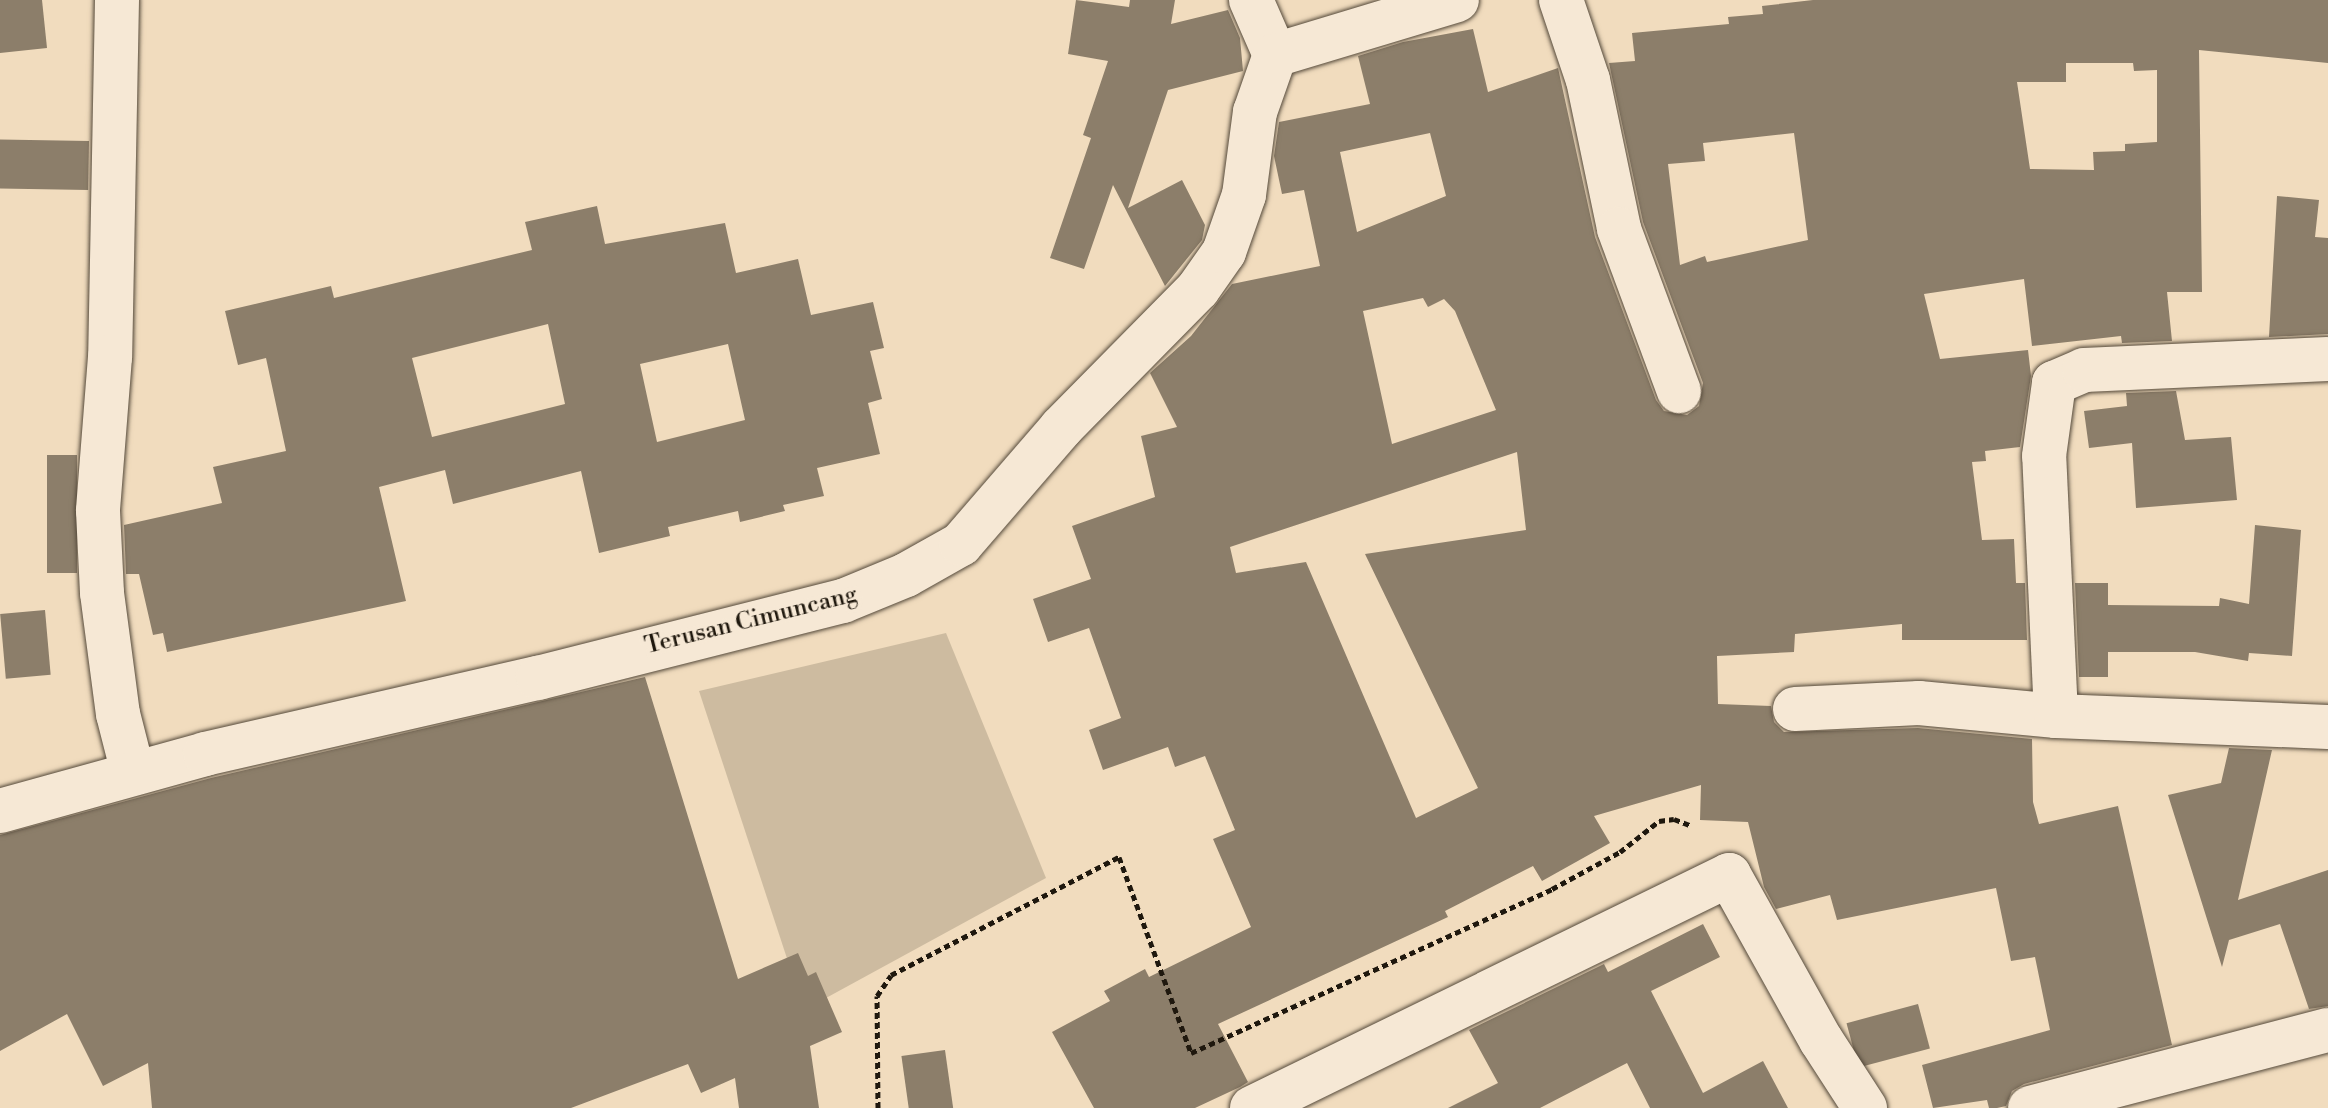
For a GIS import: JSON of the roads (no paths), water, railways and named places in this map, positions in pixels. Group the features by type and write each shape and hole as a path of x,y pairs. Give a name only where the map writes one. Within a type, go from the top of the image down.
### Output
{"street":[{"path":"117,0 110,357 98,511 104,608 133,773"},
{"path":"1251,0 1275,55 1457,0"},
{"path":"1561,0 1588,80 1619,229 1679,391"},
{"name":"Terusan Cimuncang","path":"0,811 133,773 843,601 906,575 961,544 1061,428 1198,289 1224,252 1244,195 1255,112 1275,55"},
{"path":"2056,716 2044,456 2054,383 2084,370 2328,359"},
{"path":"1795,709 1919,703 2056,716 2328,727"},
{"path":"1252,1108 1729,875 1821,1040 1865,1108"},
{"path":"2030,1108 2328,1030"}]}
